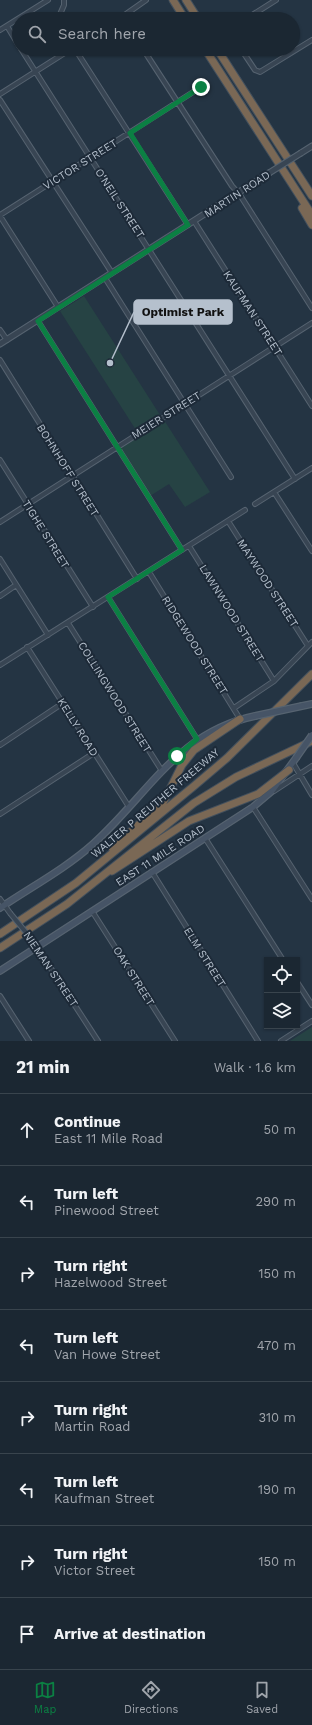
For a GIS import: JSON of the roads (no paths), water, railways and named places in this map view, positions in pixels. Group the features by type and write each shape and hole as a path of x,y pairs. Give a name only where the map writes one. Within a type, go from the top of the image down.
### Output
{"highway":[{"path":"173,0 181,12"},
{"path":"186,0 194,12"},
{"path":"209,56 312,215"},
{"path":"222,56 312,196"},
{"path":"288,178 312,225"},
{"name":"WALTER P REUTHER FREEWAY","path":"0,934 76,883 95,868 226,758 312,674"},
{"path":"95,868 118,842 162,803 182,765 194,750 240,719"},
{"name":"WALTER P REUTHER FREEWAY","path":"0,948 55,912 194,803 236,777 312,741"},
{"path":"98,879 123,865 188,821 258,794 289,770"},
{"path":"0,930 37,910"}],"main road":[{"path":"2,907 78,857 108,830 162,771 197,739 240,719 312,704"},
{"name":"EAST 11 MILE ROAD","path":"0,971 252,807 272,791 289,770 312,735"}],"street":[{"path":"28,12 47,0"},
{"path":"61,12 64,5 64,0"},
{"path":"129,12 146,0"},
{"path":"257,12 276,0"},
{"path":"0,30 12,22"},
{"path":"6,26 12,35"},
{"path":"300,48 312,40"},
{"name":"O'NEIL STREET","path":"26,56 295,478"},
{"path":"0,94 60,56"},
{"path":"80,56 188,225"},
{"path":"147,56 312,308"},
{"path":"246,56 258,72 263,71 287,56"},
{"name":"VICTOR STREET","path":"0,216 201,87"},
{"path":"0,100 112,273"},
{"name":"MARTIN ROAD","path":"0,344 312,146"},
{"path":"0,216 58,307"},
{"name":"KAUFMAN STREET","path":"194,221 312,406"},
{"path":"105,278 232,477"},
{"path":"38,321 182,550"},
{"name":"MEIER STREET","path":"0,522 312,322"},
{"path":"0,330 7,340"},
{"name":"BOHNHOFF STREET","path":"0,360 137,579"},
{"name":"TIGHE STREET","path":"0,460 93,607"},
{"path":"255,504 312,468"},
{"path":"274,492 312,551"},
{"path":"0,665 245,510"},
{"name":"MAYWOOD STREET","path":"228,521 308,646"},
{"name":"LAWNWOOD STREET","path":"189,546 274,681"},
{"path":"0,559 48,635"},
{"name":"RIDGEWOOD STREET","path":"149,572 240,719"},
{"path":"0,596 16,585"},
{"path":"108,597 197,739"},
{"name":"COLLINGWOOD STREET","path":"68,623 162,771"},
{"path":"234,708 274,681 312,642"},
{"name":"KELLY ROAD","path":"27,647 129,807"},
{"path":"0,745 63,703"},
{"path":"0,814 94,753"},
{"path":"295,761 299,774 312,794"},
{"path":"272,791 312,766"},
{"path":"252,807 312,899"},
{"path":"205,838 281,957"},
{"name":"ELM STREET","path":"152,872 258,1041"},
{"name":"NIEMAN STREET","path":"0,899 2,907 10,912 38,946 98,1041"},
{"name":"OAK STREET","path":"92,911 175,1041"},
{"path":"300,987 312,1005"},
{"path":"0,996 29,1041"},
{"path":"281,1041 312,1021"}],"place":[{"name":"Optimist Park","path":"110,363"}]}
